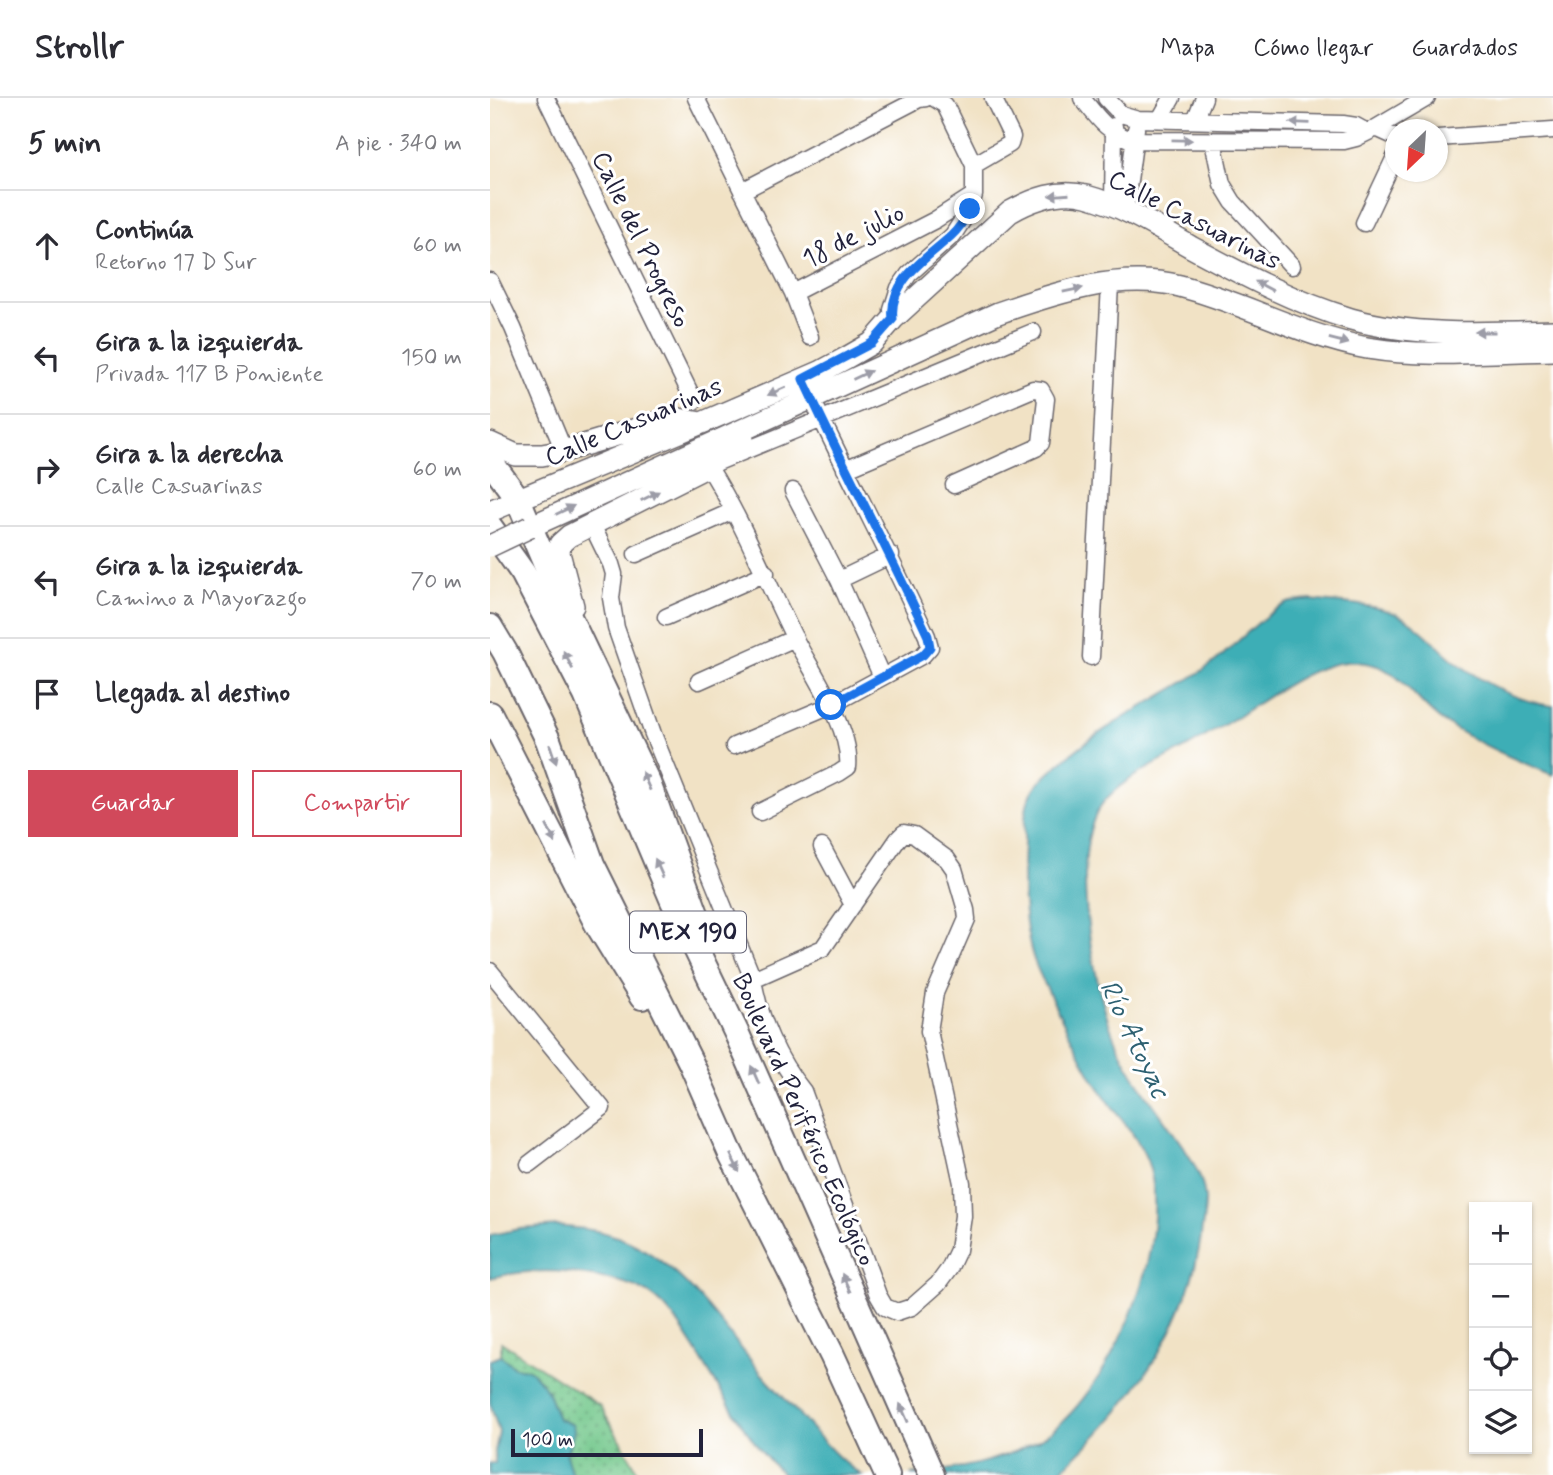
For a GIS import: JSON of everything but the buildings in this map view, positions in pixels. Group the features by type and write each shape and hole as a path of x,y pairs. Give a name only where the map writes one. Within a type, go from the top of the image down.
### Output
{"highway":[{"path":"490,461 517,499 602,690 648,783 719,976 737,1034"},
{"name":"Boulevard Periférico Ecológico","path":"490,527 523,573 586,695 668,889 737,1034 932,1475"},
{"name":"MEX 190","path":"490,627 548,740 592,864 691,1063 730,1152 832,1355 887,1475"},
{"path":"490,714 597,924 646,1003 691,1063"}],"main road":[{"name":"Calle Casuarinas","path":"490,511 701,424 807,389 872,343 893,319 1010,212 1033,199 1057,194 1085,195 1119,208 1276,292 1355,320 1423,330 1483,333 1553,331"},
{"path":"583,645 559,553 560,544 569,536 708,466 807,389 998,313 1067,290 1130,282 1179,286 1332,339 1391,351 1553,350"},
{"path":"1275,320 1297,317 1299,301"},
{"path":"490,443 516,455 542,455 564,451 670,419 701,424"},
{"path":"490,546 768,419"},
{"path":"490,725 521,773"}],"street":[{"name":"Calle del Progreso","path":"546,98 694,401"},
{"path":"696,98 793,293 810,337"},
{"path":"742,191 919,99 926,98"},
{"path":"893,319 892,310 899,288 909,274 958,229 970,209 974,195 974,165 945,105 934,98"},
{"path":"974,165 1010,145 1012,141 993,98"},
{"path":"1082,98 1102,123 1115,134 1134,140 1213,141 1344,141 1371,130 1427,98"},
{"path":"1160,119 1172,98"},
{"path":"1195,120 1204,98"},
{"path":"1111,104 1119,208"},
{"path":"1111,104 1138,119 1343,124 1385,134"},
{"path":"1119,208 1138,119"},
{"path":"1448,137 1553,130"},
{"path":"1213,141 1222,184 1233,202 1292,266"},
{"path":"1364,223 1385,177"},
{"name":"18 de julio","path":"793,293 935,220 974,195"},
{"path":"490,281 513,327 564,451"},
{"path":"1091,657 1110,284"},
{"path":"490,302 513,327"},
{"path":"760,812 839,773 848,766 849,755 831,705 795,638 766,573 708,466 1033,332"},
{"path":"734,746 831,705 923,655 930,647 928,636 891,555 845,469 807,389"},
{"path":"845,469 1033,389 1041,390 1046,399 1041,443 1036,449 954,485"},
{"path":"793,491 839,580 882,677"},
{"path":"636,554 733,511"},
{"path":"592,525 614,574 611,598 616,628 649,723 753,979 756,998 788,1074 803,1091 878,1295 885,1307 897,1312 912,1307 938,1284 949,1269 958,1250 963,1216 962,1183 929,1031 935,993 967,919 954,869 947,859 914,835 904,833 823,948 753,979"},
{"path":"839,580 891,555"},
{"path":"666,617 766,573"},
{"path":"699,681 795,638"},
{"path":"822,847 853,905"},
{"path":"490,971 602,1108 529,1164"}],"green space":[{"path":"501,1342 600,1406 640,1475 572,1475 566,1455 574,1431 571,1424 558,1419 547,1390 533,1373 514,1367 501,1356"}],"water":[{"path":"1311,600 1372,607 1396,614 1413,624 1456,662 1489,684 1514,696 1553,706 1553,775 1457,730 1433,714 1396,677 1373,665 1357,662 1326,667 1294,681 1193,744 1137,774 1107,798 1094,818 1087,845 1085,877 1097,980 1112,1032 1123,1057 1186,1151 1200,1178 1205,1207 1194,1270 1183,1304 1151,1366 1108,1422 1059,1472 1053,1475 910,1475 959,1468 1006,1455 1037,1441 1064,1420 1089,1391 1112,1355 1131,1315 1145,1273 1153,1232 1154,1193 1147,1160 1136,1139 1088,1069 1033,957 1023,886 1025,816 1030,797 1044,777 1082,745 1205,669 1270,613 1288,603"},
{"path":"557,1226 612,1235 662,1262 698,1296 761,1373 824,1442 846,1464 862,1475 784,1475 748,1433 672,1315 658,1300 642,1290 617,1281 566,1272 527,1272 490,1278 490,1235"},
{"path":"501,1356 514,1367 533,1373 547,1390 558,1419 573,1425 574,1431 566,1455 572,1475 490,1475 490,1463 495,1463 499,1432 490,1403 490,1360"}],"route":[{"path":"831,705 923,655 930,647 928,636 891,555 845,469 803,379 872,343 893,319 892,310 899,288 909,274 953,235 970,209"}],"water label":[{"name":"Río Atoyac","path":"1136,1038"}]}
